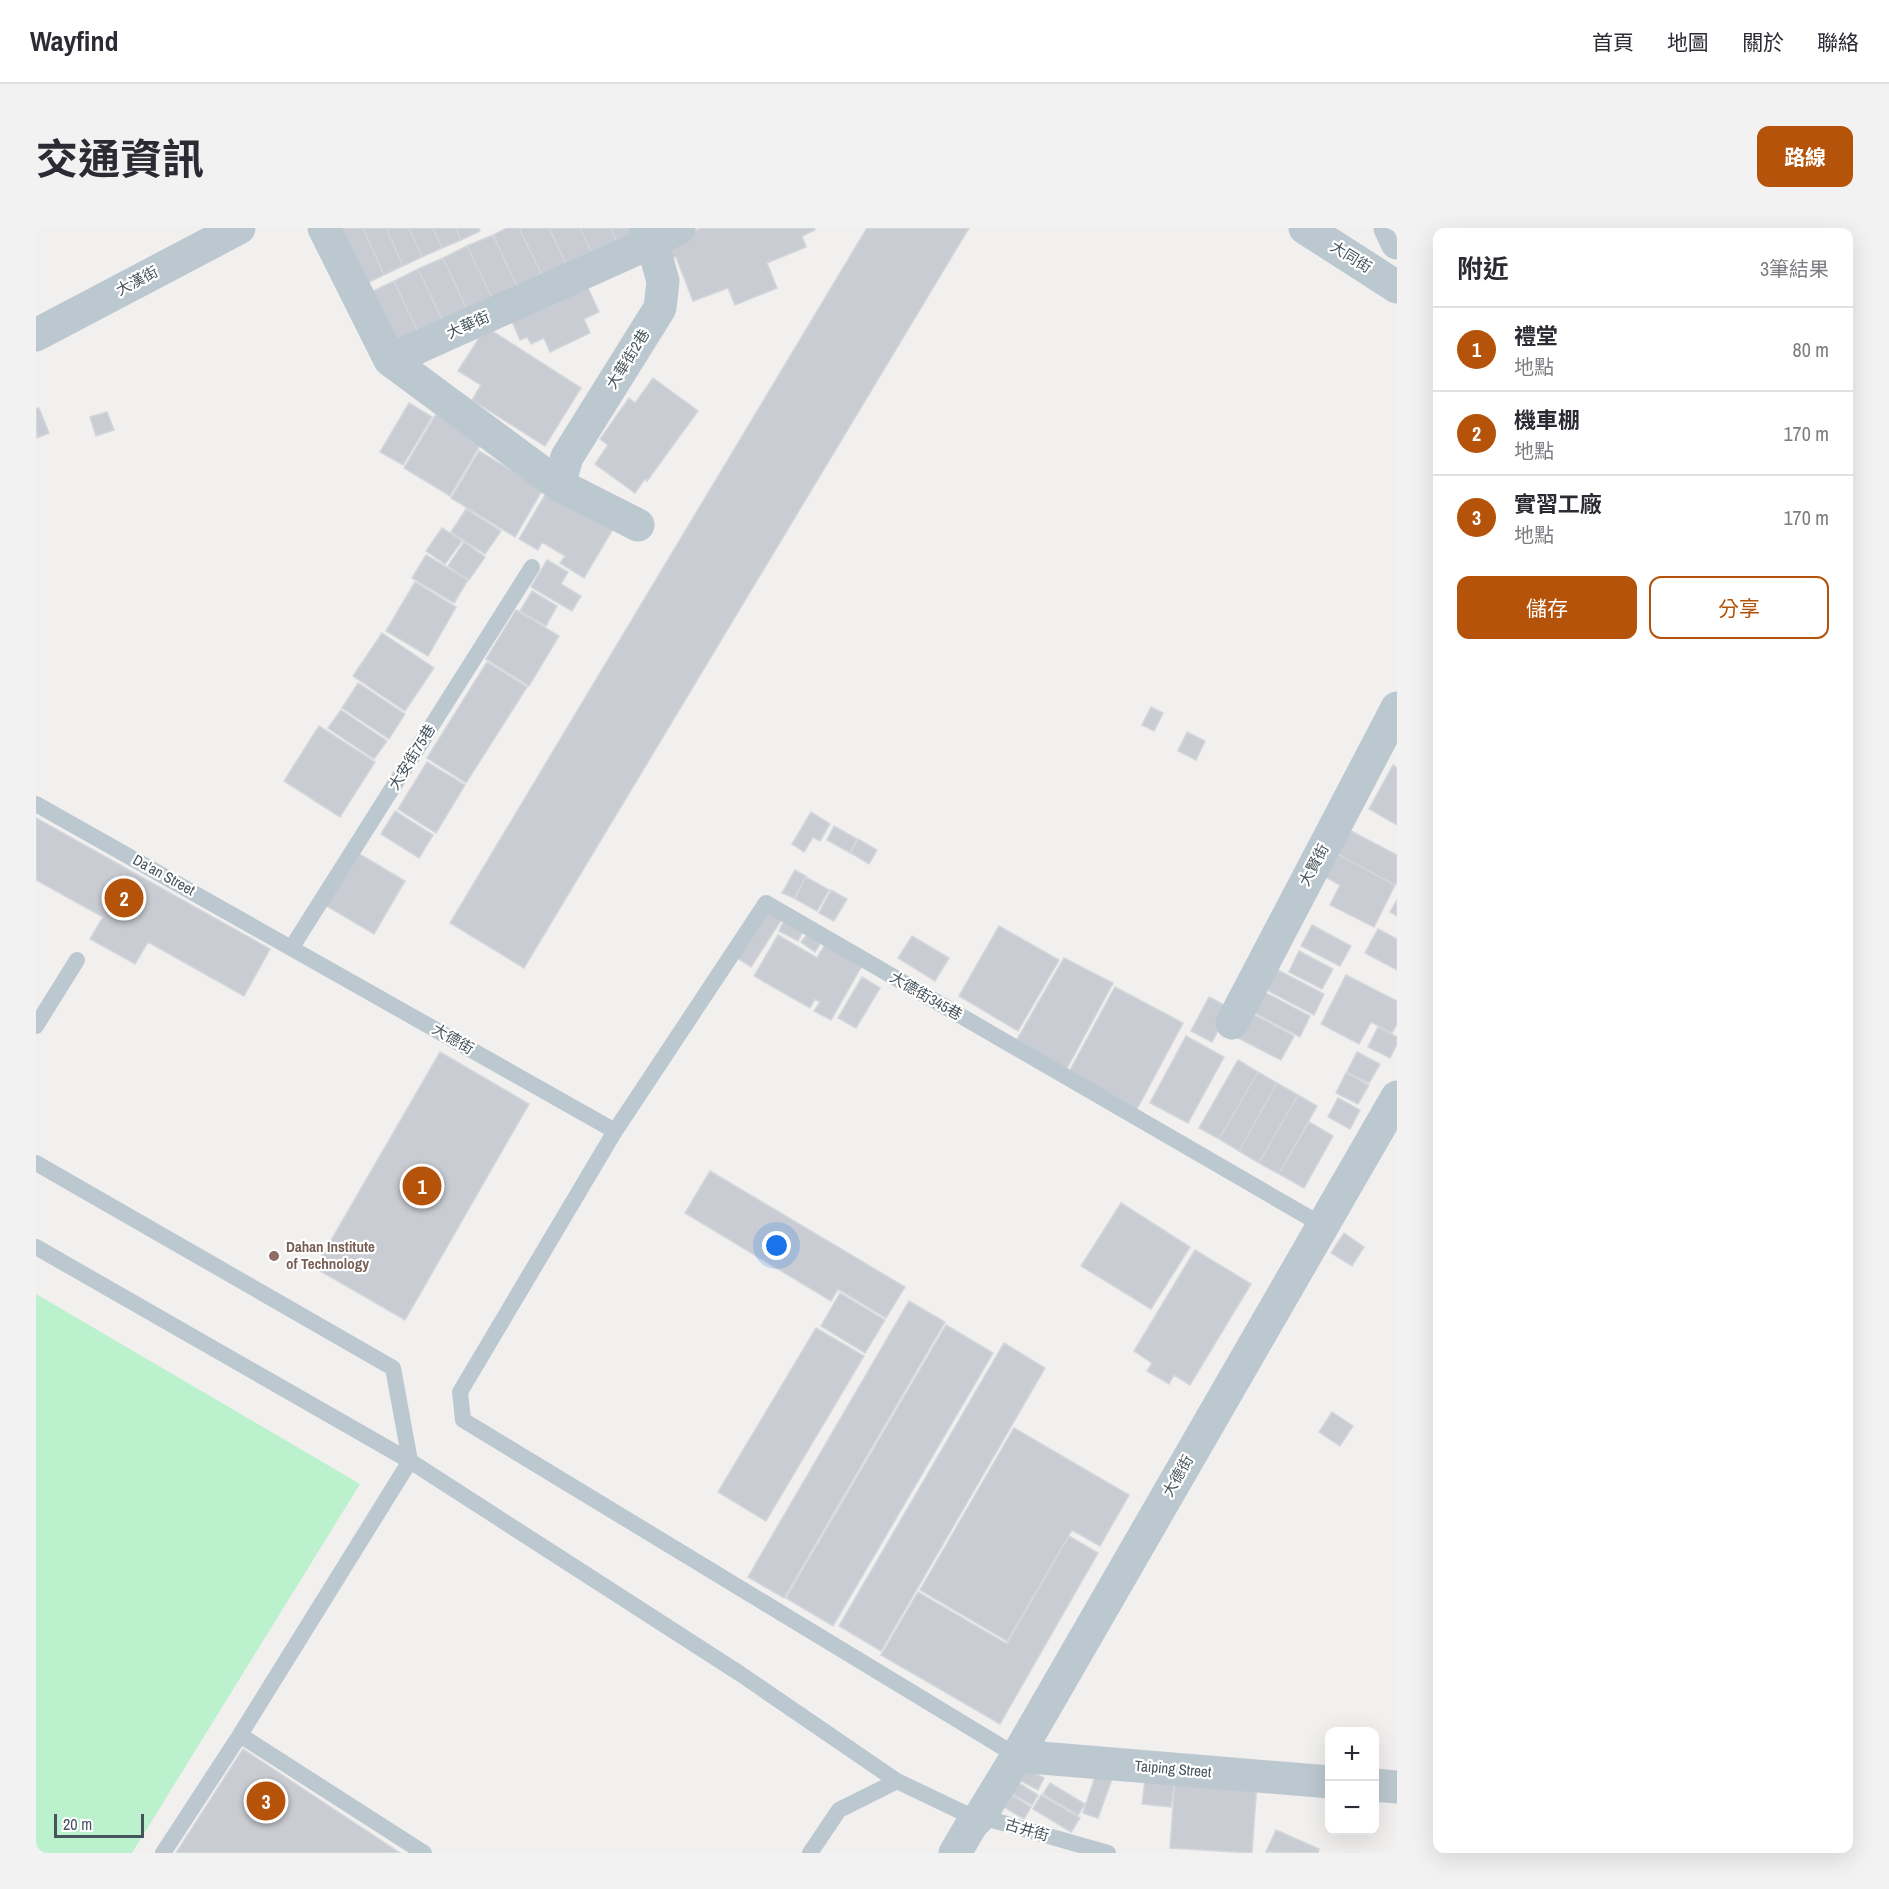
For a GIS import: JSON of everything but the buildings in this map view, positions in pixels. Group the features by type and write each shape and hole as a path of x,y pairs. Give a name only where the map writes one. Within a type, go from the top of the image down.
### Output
{"street":[{"name":"大漢街","path":"36,335 238,228"},
{"path":"324,228 390,360 559,485 638,525"},
{"name":"大同街","path":"1305,228 1397,287"},
{"path":"1390,228 1397,243"},
{"name":"大華街","path":"390,360 659,233"},
{"name":"大華街2巷","path":"559,485 567,457 660,308 663,281 659,233"},
{"name":"大賢街","path":"1232,1023 1394,718"},
{"name":"大德街","path":"955,1853 1017,1756 1397,1097"},
{"name":"Taiping Street","path":"1017,1756 1325,1782"},
{"path":"1379,1785 1397,1787"}],"lane":[{"name":"大安街75巷","path":"292,947 532,567"},
{"name":"Da'an Street","path":"36,804 292,947"},
{"name":"大德街345巷","path":"615,1131 766,903 1322,1225"},
{"name":"大德街","path":"292,947 615,1131"},
{"path":"36,1026 77,960"},
{"path":"615,1131 460,1392 463,1420 1017,1756"},
{"path":"36,1163 393,1368 410,1461 240,1735 163,1853"},
{"name":"古井街","path":"36,1247 410,1461 730,1667 897,1781 977,1819 996,1821 1108,1853"},
{"path":"240,1735 424,1853"},
{"path":"810,1853 840,1810 897,1781"}],"green space":[{"path":"36,1294 360,1484 132,1853 36,1853"}],"place":[{"name":"機車棚","path":"124,898"},
{"name":"禮堂","path":"422,1186"},
{"name":"Dahan Institute of Technology","path":"274,1256"},
{"name":"實習工廠","path":"266,1801"}]}
